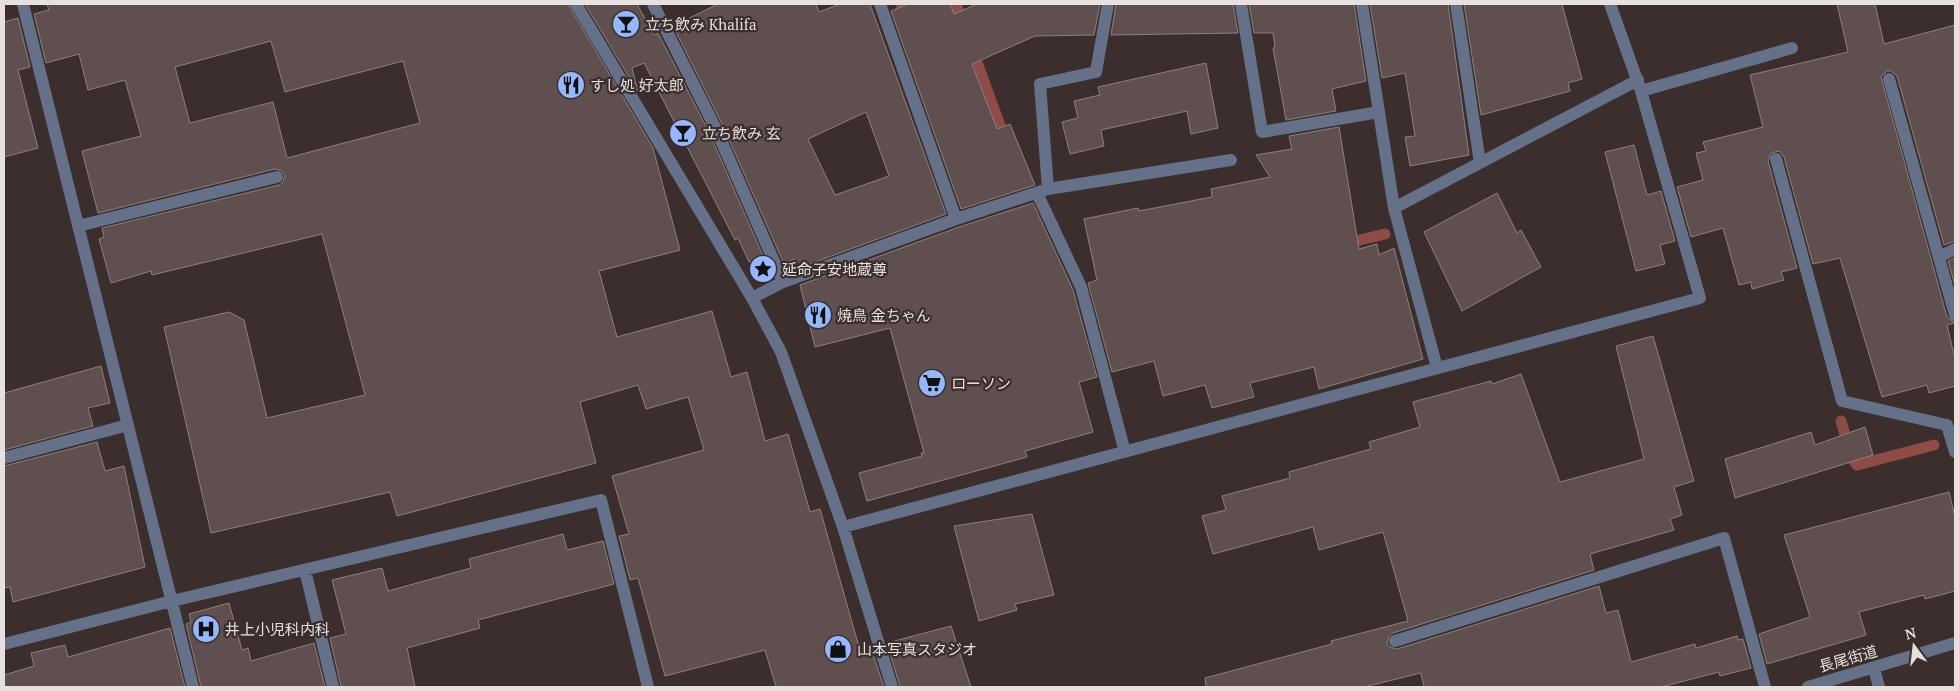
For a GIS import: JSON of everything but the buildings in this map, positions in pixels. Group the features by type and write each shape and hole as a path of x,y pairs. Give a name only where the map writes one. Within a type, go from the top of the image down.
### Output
{"street":[{"path":"22,4 193,687"},
{"path":"576,4 752,298 781,352 843,528 892,687"},
{"path":"653,4 716,129 783,282"},
{"path":"880,4 956,219"},
{"path":"1108,4 1096,72 1040,84 1042,191 1081,287 1125,452"},
{"path":"1241,4 1262,132 1379,112"},
{"path":"1362,4 1394,208 1437,368"},
{"path":"1456,4 1480,163"},
{"path":"843,528 1700,298 1640,85 1610,4"},
{"path":"1394,208 1480,163 1640,85 1792,48"},
{"path":"1889,80 1955,315"},
{"path":"1776,159 1842,401 1951,422 1955,452"},
{"path":"752,298 783,282 956,219 1042,191 1231,160"},
{"path":"78,226 277,176"},
{"path":"1939,257 1955,249"},
{"path":"4,458 128,425"},
{"path":"4,644 172,601 601,500 648,687"},
{"path":"1395,641 1724,538 1765,687"},
{"path":"305,570 333,687"},
{"name":"長尾街道","path":"1808,687 1955,643"},
{"path":"1874,668 1879,687"}],"waterway":[{"path":"901,4 902,6 909,4"},
{"path":"956,4 964,26"},
{"path":"972,49 1006,142"},
{"path":"1343,244 1385,234"},
{"path":"1841,421 1852,458 1857,465 1934,445"}],"place":[{"name":"立ち飲み Khalifa","path":"626,24"},
{"name":"すし処 好太郎","path":"571,85"},
{"name":"立ち飲み 玄","path":"683,133"},
{"name":"延命子安地蔵尊","path":"763,269"},
{"name":"焼鳥 金ちゃん","path":"818,315"},
{"name":"ローソン","path":"932,383"},
{"name":"井上小児科内科","path":"206,629"},
{"name":"山本写真スタジオ","path":"838,649"}]}
